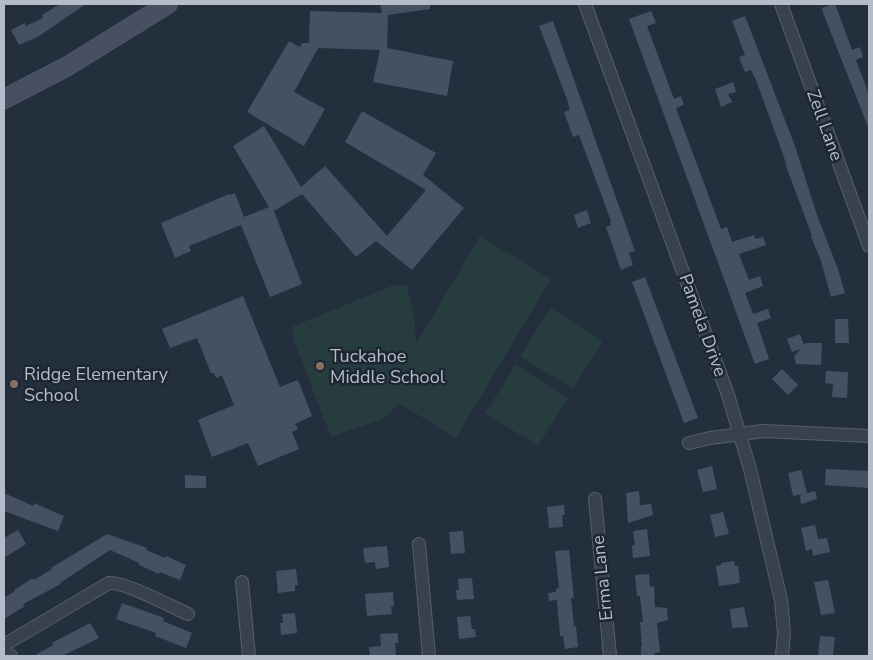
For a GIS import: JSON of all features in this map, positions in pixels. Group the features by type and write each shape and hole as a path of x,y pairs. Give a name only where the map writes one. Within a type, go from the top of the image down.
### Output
{"main road":[{"path":"4,99 66,67 168,4"}],"street":[{"name":"Pamela Drive","path":"587,4 728,395 740,434 781,600 784,627 782,656"},
{"name":"Zell Lane","path":"781,4 869,246"},
{"path":"689,443 710,438 763,431 869,436"},
{"name":"Erma Lane","path":"595,499 610,656"},
{"path":"419,544 428,656"},
{"path":"4,645 109,583 114,582 188,614"},
{"path":"242,582 249,656"},
{"path":"4,651 11,656"}],"green space":[{"path":"480,236 551,279 456,438 400,404 380,420 331,437 294,341 292,330 294,326 394,285 407,285 415,322 416,344"},
{"path":"551,308 603,341 573,389 520,356"},
{"path":"516,365 568,398 538,446 485,413"}],"building":[{"path":"60,4 86,4 39,36 19,45 11,30 25,23 26,26 43,18 42,15"},
{"path":"380,4 430,4 430,9 388,15 387,48 453,61 447,96 373,82 380,50 318,48 294,92 325,109 304,146 247,112 289,41 300,47 302,43 309,43 310,11 382,13"},
{"path":"835,4 852,50 860,47 863,57 856,60 869,95 869,129 823,13 822,8"},
{"path":"651,11 656,23 647,26 674,99 681,96 684,105 676,108 721,229 727,227 732,242 754,235 755,239 763,237 766,245 739,254 749,280 760,276 763,286 745,293 753,314 768,309 771,318 757,323 769,359 755,364 629,19"},
{"path":"745,16 795,146 845,293 831,297 820,258 756,80 751,70 745,72 739,57 745,55 732,21"},
{"path":"553,21 635,251 629,253 633,265 621,270 606,227 611,225 611,221 579,135 573,137 564,112 570,110 567,99 539,26"},
{"path":"733,82 736,92 728,94 732,102 721,107 715,89"},
{"path":"362,111 436,153 423,175 464,208 412,270 376,241 356,257 302,194 274,211 302,284 270,297 241,225 189,246 191,251 175,258 161,223 235,193 244,217 269,207 233,146 264,126 301,187 325,166 387,236 426,190 345,142"},
{"path":"587,210 591,223 578,228 574,215"},
{"path":"645,277 698,418 684,423 632,282"},
{"path":"243,296 280,387 298,380 312,416 295,424 298,429 292,432 299,449 258,466 248,443 212,457 198,420 234,405 222,375 216,378 214,373 211,373 197,338 170,348 162,329"},
{"path":"835,319 848,319 849,343 835,343"},
{"path":"800,334 804,345 806,343 822,343 821,365 796,364 794,356 801,349 792,352 787,339"},
{"path":"782,369 798,385 788,395 772,379"},
{"path":"826,371 848,372 847,398 832,397 833,384 825,383"},
{"path":"712,466 717,489 703,492 697,470"},
{"path":"826,469 869,471 869,488 825,485"},
{"path":"801,470 807,493 793,496 788,473"},
{"path":"185,475 206,476 206,488 185,488"},
{"path":"639,491 640,505 651,504 653,515 628,523 626,493"},
{"path":"815,491 817,499 801,504 800,495"},
{"path":"4,493 33,506 34,503 64,516 58,531 4,511"},
{"path":"564,505 565,515 562,515 563,527 549,528 547,507"},
{"path":"723,512 729,534 715,537 710,515"},
{"path":"815,525 818,539 827,538 830,552 813,556 812,549 806,551 801,528"},
{"path":"647,529 650,556 633,558 632,546 635,545 633,531"},
{"path":"18,530 26,544 4,558 4,538"},
{"path":"463,531 465,553 451,554 449,532"},
{"path":"107,534 147,548 146,550 186,565 180,580 160,572 159,574 110,550 61,584 23,604 25,606 4,619 4,598 33,578 34,580"},
{"path":"387,546 389,567 376,569 375,562 365,563 363,548"},
{"path":"569,550 574,598 571,598 578,647 565,649 563,636 560,636 557,600 549,601 548,593 556,592 556,589 559,588 555,551"},
{"path":"734,561 735,566 738,566 740,583 719,586 716,566 721,565 721,563"},
{"path":"296,569 298,585 295,585 295,591 278,593 276,571"},
{"path":"649,574 650,587 654,586 655,607 667,608 668,620 657,623 660,652 654,653 655,656 641,656 640,622 643,622 640,596 637,596 635,575"},
{"path":"472,578 474,599 457,600 456,590 459,590 458,579"},
{"path":"828,580 835,613 821,615 814,582"},
{"path":"393,592 394,606 391,606 392,614 367,616 365,594"},
{"path":"122,603 164,618 163,621 192,633 186,648 155,636 156,633 116,619"},
{"path":"744,607 748,627 732,628 730,609"},
{"path":"295,613 297,633 281,635 280,623 283,623 282,614"},
{"path":"470,616 472,629 475,629 476,637 459,639 457,617"},
{"path":"90,623 99,638 62,656 34,656 53,645 52,643"},
{"path":"398,633 398,643 395,643 396,655 370,656 369,647 381,646 380,634"},
{"path":"820,636 835,637 833,656 818,656"}],"place":[{"name":"Tuckahoe Middle School","path":"320,366"},
{"name":"Ridge Elementary School","path":"14,384"}]}
